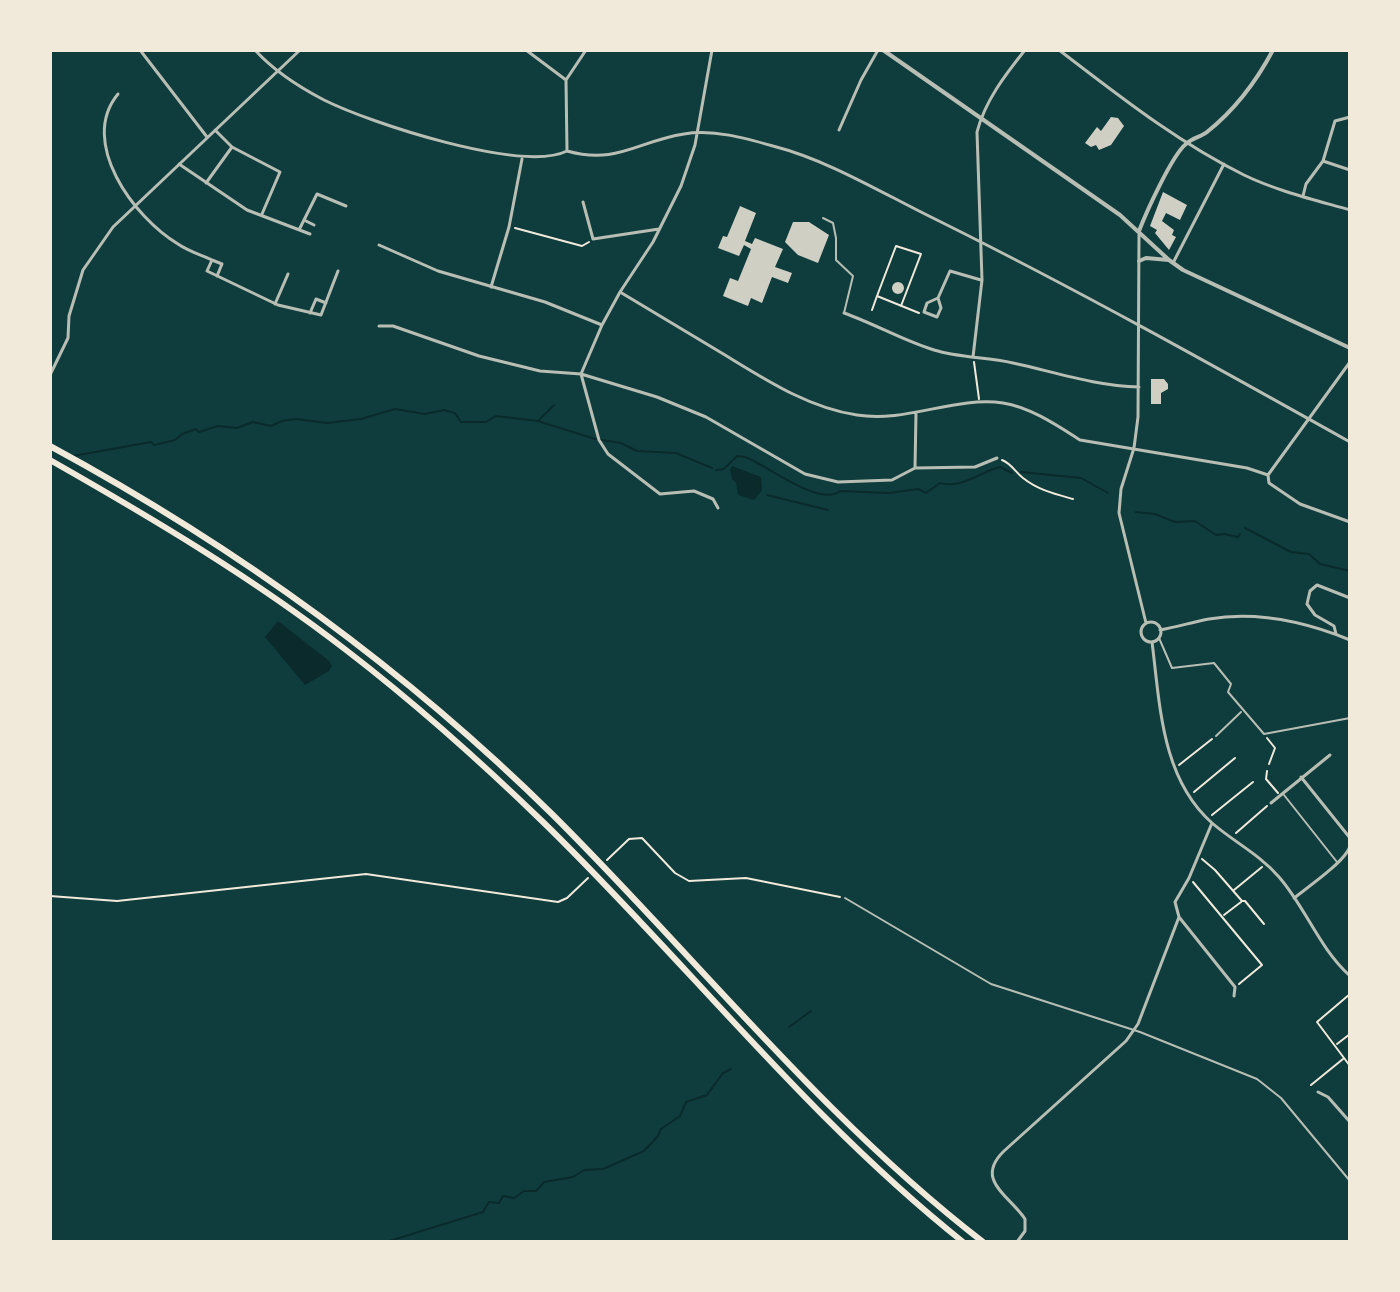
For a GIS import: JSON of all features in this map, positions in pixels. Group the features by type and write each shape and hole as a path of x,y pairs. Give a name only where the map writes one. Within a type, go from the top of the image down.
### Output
{"highway":[{"path":"50,446 231,553 296,598 365,649 481,746 605,868 813,1089 886,1160 983,1242"},
{"path":"50,460 224,564 345,649 472,755 631,911 802,1095 879,1170 963,1242"}],"street":[{"path":"140,50 207,137"},
{"path":"255,50 277,72 324,99 360,115 474,149 522,158 554,157 567,151 597,157 627,152 637,146 697,132 798,153 982,242 1350,442"},
{"path":"50,375 68,338 69,316 83,270 113,227 300,50"},
{"path":"526,50 566,80"},
{"path":"567,151 566,80 586,50"},
{"path":"712,50 688,168 659,229 602,325 581,374 599,440 608,454 660,494 694,491 713,499 718,508"},
{"path":"839,130 861,80 881,50 981,116 1139,231 1171,262"},
{"path":"973,357 982,280 977,140 981,116 1000,83 1025,50"},
{"path":"1059,50 1134,107 1224,164 1265,184 1350,210"},
{"path":"1152,642 1141,635 1146,623 1119,513 1123,477 1134,448 1138,417 1139,231 1159,188 1188,142 1207,132 1242,98 1273,50"},
{"path":"118,94 105,117 102,134 105,152 135,204 177,244 222,264 217,276"},
{"path":"1303,196 1306,184 1323,161 1335,121 1350,117"},
{"path":"215,130 232,147 280,172 262,214"},
{"path":"205,184 232,147"},
{"path":"491,287 509,227 522,158"},
{"path":"1323,161 1350,170"},
{"path":"179,164 247,210 310,234"},
{"path":"1171,262 1224,164"},
{"path":"299,230 317,194 346,206"},
{"path":"583,202 593,239 659,229"},
{"path":"304,220 314,225"},
{"path":"379,245 438,271 545,302 602,325"},
{"path":"1139,261 1146,258 1171,262 1350,348"},
{"path":"212,260 207,271 275,304 321,315 338,271"},
{"path":"938,298 927,303 924,312 937,317 941,308 938,298 950,271 982,280"},
{"path":"275,304 288,274"},
{"path":"620,292 770,383 833,410 860,416 893,417 979,403 1004,403 1059,427 1080,440 1247,468 1268,475"},
{"path":"310,313 316,299 326,303"},
{"path":"844,313 931,350 1013,363 1114,387 1139,387"},
{"path":"379,326 393,326 479,356 540,371 581,374 657,397 706,417 805,474 838,482 892,480 915,468 975,467 997,458"},
{"path":"1350,362 1268,475 1269,483 1297,503 1350,522"},
{"path":"915,468 916,413"},
{"path":"1336,634 1334,626 1315,615 1307,604 1310,591 1317,585 1350,598"},
{"path":"1160,630 1240,616 1294,621 1350,640"},
{"path":"1146,623 1155,623 1160,630 1159,638 1152,642"},
{"path":"1152,642 1162,728 1175,769 1190,796 1212,823 1266,864 1294,898 1322,945 1350,976"},
{"path":"1271,803 1330,755"},
{"path":"1301,777 1350,838"},
{"path":"1212,823 1189,878 1175,902 1179,917 1235,987 1234,996"},
{"path":"1294,898 1337,863 1350,846"},
{"path":"1018,1241 1025,1231 1025,1219 992,1178 991,1168 996,1159 1112,1055 1133,1030 1179,917"},
{"path":"1318,1092 1328,1097 1350,1122"}],"lane":[{"path":"823,218 833,223 836,260 853,276 844,313"},
{"path":"1159,638 1172,668 1214,663 1231,684 1228,692 1264,734 1350,718"},
{"path":"1216,736 1242,711"},
{"path":"1281,794 1337,863"},
{"path":"845,898 991,984 1133,1030 1265,1084 1289,1107 1350,1181"}],"path":[{"path":"509,227 582,246 593,239"},
{"path":"872,310 896,246 921,254 901,306"},
{"path":"877,296 918,313 924,312"},
{"path":"974,368 979,403"},
{"path":"997,458 1044,492 1073,499"},
{"path":"1264,734 1275,748 1269,764"},
{"path":"1175,769 1216,736"},
{"path":"1190,796 1235,758"},
{"path":"1267,771 1266,779 1281,794"},
{"path":"1208,819 1253,782"},
{"path":"1232,836 1271,803"},
{"path":"621,846 629,839 642,838 675,873 689,881 746,878 845,898"},
{"path":"1198,856 1264,924"},
{"path":"1234,890 1266,864"},
{"path":"50,896 117,901 366,874 558,902 575,891"},
{"path":"1189,878 1262,965 1235,987"},
{"path":"1222,917 1242,901"},
{"path":"1350,994 1317,1022 1350,1066"},
{"path":"1336,1045 1350,1034"},
{"path":"1311,1085 1344,1058"}],"water":[{"path":"732,466 761,477 762,490 754,500 738,495 730,470"},
{"path":"278,621 329,661 332,666 329,671 305,685 265,637"}],"building":[{"path":"1111,117 1118,118 1124,126 1111,145 1099,150 1096,145 1091,147 1085,143 1097,127 1101,131"},
{"path":"1163,192 1187,205 1180,220 1166,213 1162,221 1174,230 1172,235 1176,237 1169,250 1155,233 1157,230 1150,226"},
{"path":"740,206 756,213 745,241 752,244 755,238 783,249 775,267 792,273 788,283 772,277 762,303 751,298 748,306 723,296 730,278 738,281 751,249 744,245 739,256 718,248 723,236 727,237"},
{"path":"793,222 809,222 829,235 818,263 798,255 785,242"},
{"path":"898,282 904,288 898,294 892,288"},
{"path":"1151,379 1164,379 1168,384 1168,389 1161,393 1161,404 1151,404"}],"waterway":[{"path":"538,421 554,405"},
{"path":"73,456 151,442 154,445 175,440 196,429 199,432 218,426 237,428 253,422 271,426 296,419 327,423 361,419 395,409 425,414 444,410 455,413 461,422 486,422 496,416 538,421 595,439 621,443 637,451 676,453 712,468"},
{"path":"716,470 724,469 737,456 745,457 792,483 819,494 831,495 840,491 889,493 918,489 926,493 940,483 956,484 1000,467 1012,473"},
{"path":"1021,472 1081,478 1108,493"},
{"path":"767,495 828,510"},
{"path":"1136,512 1155,514 1175,522 1195,521 1216,535 1238,537 1240,534"},
{"path":"1245,528 1291,552 1309,554 1320,564 1350,571"},
{"path":"789,1027 811,1011"},
{"path":"386,1242 483,1212 489,1202 499,1203 503,1196 514,1198 524,1191 536,1191 544,1182 573,1177 584,1170 603,1169 644,1151 661,1129 680,1116 686,1102 707,1095 723,1073 731,1069"}]}
